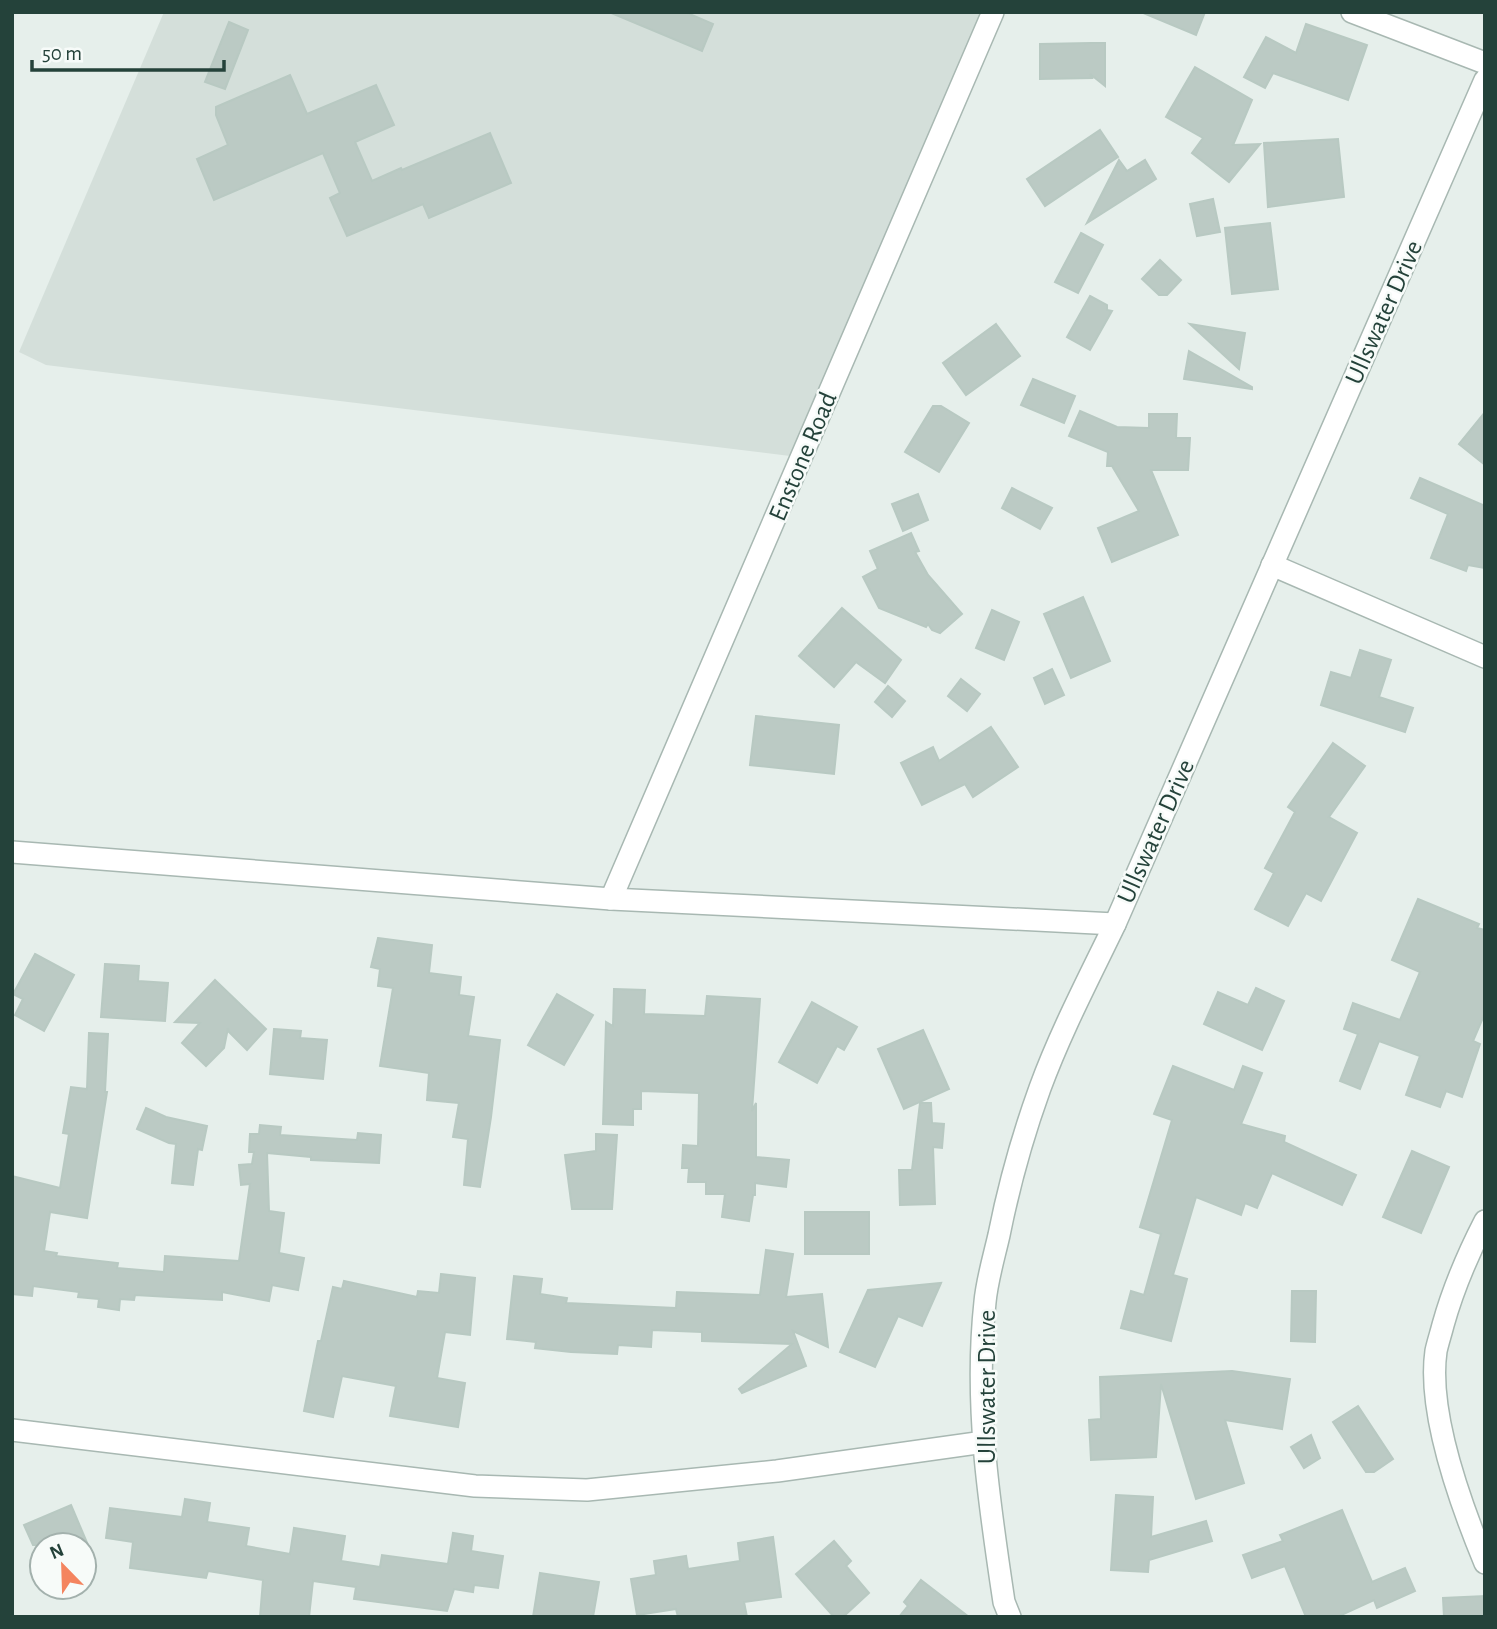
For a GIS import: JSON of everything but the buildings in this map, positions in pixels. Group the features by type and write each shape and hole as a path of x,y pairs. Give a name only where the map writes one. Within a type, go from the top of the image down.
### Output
{"street":[{"name":"Enstone Road","path":"611,899 993,12"},
{"path":"1352,12 1485,63"},
{"name":"Ullswater Drive","path":"1010,1617 1004,1602 989,1503 981,1376 985,1301 1009,1186 1040,1087 1115,924 1485,80"},
{"path":"1272,565 1485,657"},
{"path":"12,852 611,899 1115,924"},
{"path":"1485,1221 1449,1304 1436,1350 1435,1387 1442,1432 1466,1517 1485,1563"},
{"path":"12,1430 475,1486 587,1490 777,1471 984,1442"}],"shaded area":[{"path":"164,12 982,12 790,456 46,365 19,352"}]}
